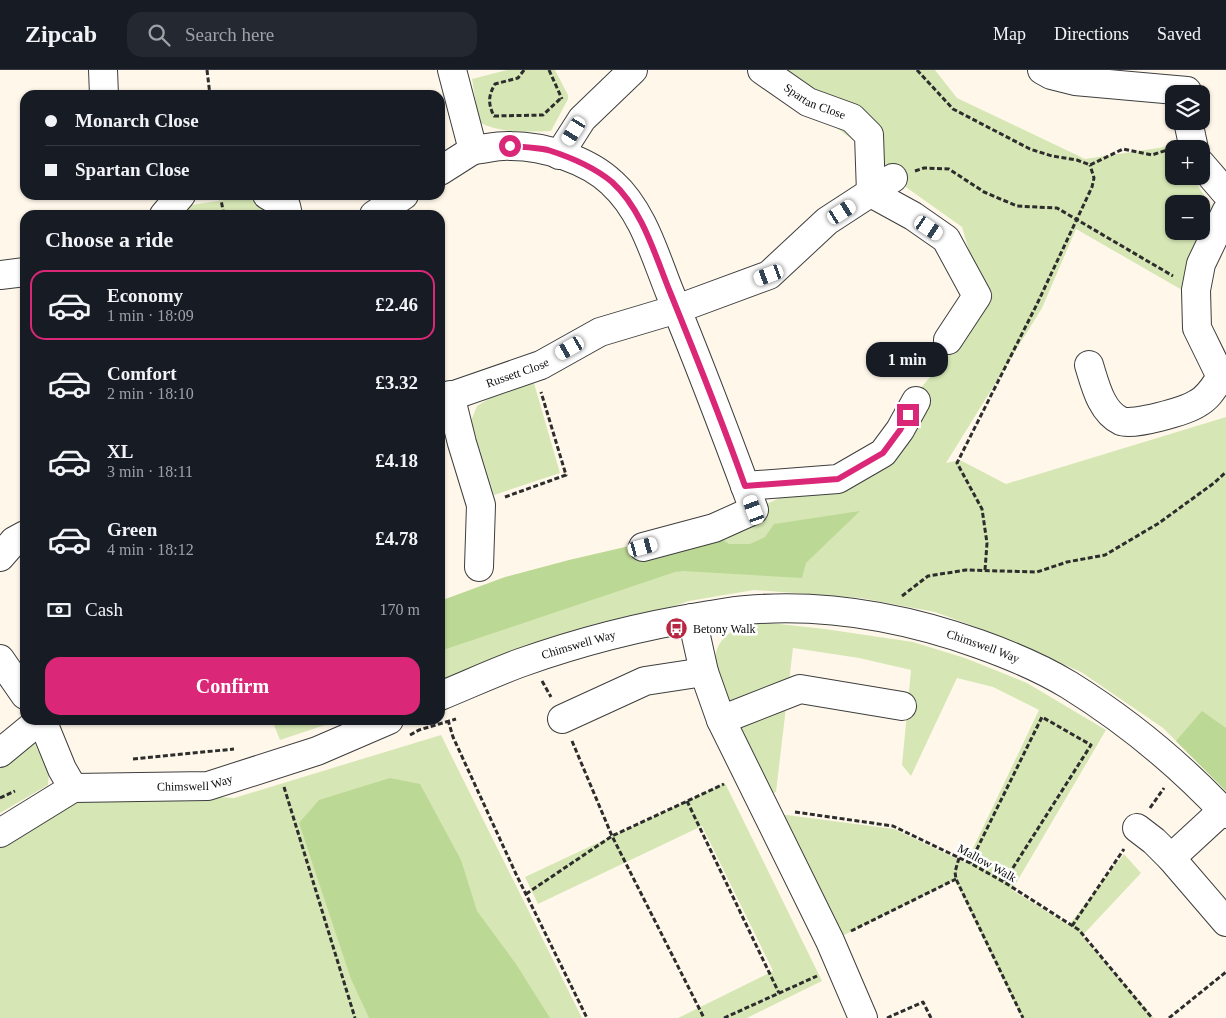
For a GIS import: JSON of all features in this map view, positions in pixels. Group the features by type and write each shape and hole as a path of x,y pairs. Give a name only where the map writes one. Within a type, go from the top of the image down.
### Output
{"street":[{"path":"103,70 104,90"},
{"path":"452,70 473,150"},
{"path":"559,155 582,119 634,70"},
{"name":"Spartan Close","path":"762,70 808,102 852,118 870,135 871,193"},
{"path":"1042,70 1051,75 1188,85"},
{"path":"445,169 473,150 510,146 546,150 583,164 612,182 630,204 647,236 723,426 749,498"},
{"path":"1210,168 1226,193"},
{"path":"677,308 769,275 827,221 893,178"},
{"path":"871,193 913,216 946,239 976,296 948,340"},
{"path":"168,210 177,200"},
{"path":"276,200 286,206 287,210"},
{"path":"382,210 396,200"},
{"path":"1089,366 1106,408 1121,421 1155,418 1198,403 1211,392 1223,377 1197,328 1196,290 1201,264 1226,212"},
{"path":"0,275 20,273"},
{"name":"Russett Close","path":"445,397 541,365 600,332 677,308"},
{"path":"445,397 462,443 481,505 479,567"},
{"path":"643,547 714,528 749,498 838,479 883,453 900,430 916,401"},
{"path":"0,556 14,541 20,538"},
{"name":"Chimswell Way","path":"445,694 520,663 639,627 746,610 798,608 849,611 904,621 957,637 1016,658 1068,684 1122,720 1178,767 1224,812"},
{"path":"692,618 704,672 721,720 835,953 863,1018"},
{"path":"0,659 20,688"},
{"path":"562,719 645,681 704,672"},
{"path":"721,720 800,689 902,706"},
{"path":"0,753 35,725"},
{"path":"0,833 74,788 62,769 43,725"},
{"name":"Chimswell Way","path":"74,788 208,786 317,751 377,725"},
{"path":"1171,858 1224,812"},
{"path":"1137,828 1171,858 1226,922"}],"path":[{"path":"207,70 209,90"},
{"path":"524,70 518,78 495,84 489,94 490,108 494,116 543,115 561,98 549,70"},
{"path":"917,70 953,109 1030,149 1090,165 1124,149 1152,155 1165,152"},
{"path":"985,570 986,543 982,509 957,463 1037,304 1092,186 1094,178 1090,165"},
{"path":"893,178 924,168 949,169 984,192 1017,206 1057,208 1196,290"},
{"path":"481,505 566,475 533,368"},
{"path":"887,618 905,593 928,576 966,570 1037,572 1067,562 1105,555 1159,523 1226,472"},
{"path":"541,680 562,719 612,836 704,1018"},
{"path":"445,712 453,737 526,894 587,1018"},
{"path":"970,863 1042,716 1091,745 1004,882"},
{"path":"130,760 236,748"},
{"path":"526,894 612,836 747,774"},
{"path":"284,786 355,1018"},
{"path":"0,798 18,790"},
{"path":"688,801 779,993"},
{"name":"Mallow Walk","path":"768,815 790,811 893,826 970,863 1004,882 1079,930 1152,1018"},
{"path":"959,858 955,872 956,879 1023,1018"},
{"path":"724,1018 779,993 835,953 956,879"},
{"path":"1169,1018 1226,972"},
{"path":"887,1018 923,1002 931,1018"}],"green space":[{"path":"507,70 555,70 568,95 568,99 551,131 504,130 486,126 479,122 472,79"},
{"path":"755,70 935,70 957,98 1085,159 1165,147 1165,185 1198,185 1204,195 1165,195 1165,240 1203,240 1182,290 1076,229 1042,308 946,463 960,460 1006,484 1226,417 1226,791 1163,728 1081,672 1000,636 935,612 861,598 754,590 689,601 445,684 445,614 754,510 861,459 930,377 979,284 962,227 893,178 856,142"},
{"path":"225,200 256,200 269,210 182,210 185,206"},
{"path":"1210,205 1215,213 1210,225"},
{"path":"534,383 560,473 494,495 471,421 477,406 490,398"},
{"path":"860,511 806,563 802,578 675,572 445,649 445,599 505,577 638,544 713,533 729,544 750,544 765,537 774,524"},
{"path":"748,623 770,623 825,629 913,642 965,658 1027,683 1106,730 1012,890 1069,925 1124,854 1141,873 1082,936 1154,1018 1022,1018 955,880 840,937 781,815 894,829 966,863 1039,710 993,687 957,678 911,776 902,765 911,670 859,658 793,648 776,792 771,794 736,724 720,683 716,666 716,653 720,642 733,631"},
{"path":"1202,711 1226,728 1226,791 1176,741"},
{"path":"274,725 325,725 280,740"},
{"path":"441,735 582,1018 0,1018 0,826 73,788 234,798"},
{"path":"34,742 49,773 48,785 0,813 0,762"},
{"path":"390,778 420,784 461,860 477,911 516,964 550,1018 369,1018 351,979 299,823 319,800"},
{"path":"725,783 822,981 747,1018 678,1018 773,971 702,826 538,904 525,877"}],"place":[{"name":"Betony Walk","path":"677,629"}],"route":[{"path":"510,146 546,150 583,164 612,182 630,204 647,236 677,308 745,486 838,479 883,453 900,430 908,415"}]}
